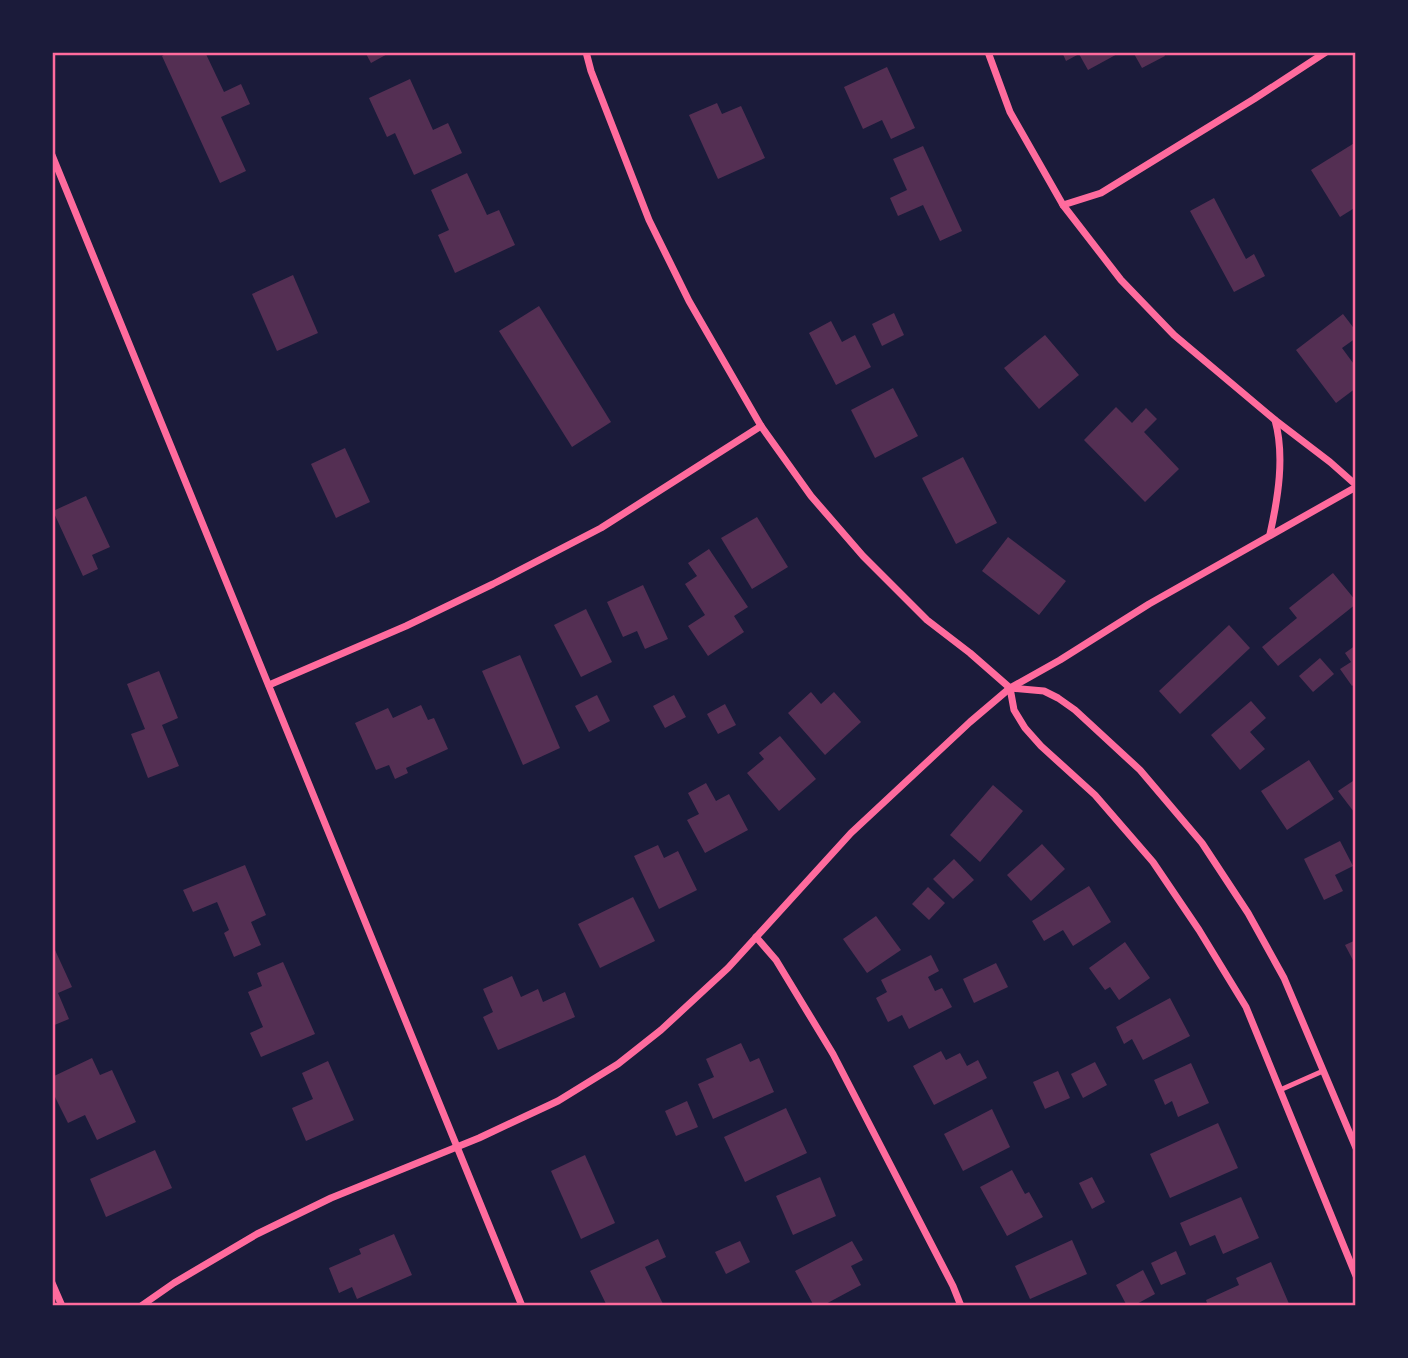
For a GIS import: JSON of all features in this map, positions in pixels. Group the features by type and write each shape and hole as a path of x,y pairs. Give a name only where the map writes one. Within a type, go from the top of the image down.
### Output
{"street":[{"path":"586,52 649,220 689,301 761,426 811,496 863,556 927,620 1010,688 1044,691 1074,710 1140,770 1202,843 1248,913 1284,978 1356,1148"},
{"path":"141,1306 174,1283 257,1234 331,1198 479,1138 558,1101 618,1064 661,1030 728,968 851,833 1010,688 1149,604 1356,486 1174,335 1121,280 1063,205 1010,112 988,52"},
{"path":"1063,205 1101,193 1326,52"},
{"path":"52,155 522,1306"},
{"path":"1270,534 1279,471 1275,420"},
{"path":"269,685 406,626 601,528 761,426"},
{"path":"1010,688 1014,710 1025,728 1095,795 1145,853 1199,930 1246,1007 1356,1276"},
{"path":"756,937 776,960 833,1054 961,1306"},
{"path":"52,1283 62,1306"}],"lane":[{"path":"1280,1090 1323,1071"}],"building":[{"path":"169,52 205,52 224,92 241,84 250,104 221,117 246,171 220,183 162,56"},
{"path":"365,52 391,52 371,63"},
{"path":"1062,52 1121,52 1088,70 1079,54 1066,61"},
{"path":"1133,52 1163,52 1165,56 1142,68"},
{"path":"887,67 915,128 891,139 882,120 863,129 844,87"},
{"path":"410,79 433,130 448,123 462,153 414,175 395,133 387,137 369,98"},
{"path":"717,103 722,114 741,106 765,158 718,179 689,115"},
{"path":"1356,142 1356,207 1340,217 1311,170"},
{"path":"923,146 962,231 940,241 923,205 898,216 890,198 907,190 893,159"},
{"path":"467,173 487,215 499,210 515,245 455,273 438,235 449,230 431,190"},
{"path":"1214,198 1246,259 1254,254 1265,276 1234,292 1190,211"},
{"path":"293,275 318,333 277,351 252,294"},
{"path":"539,306 611,422 572,447 499,331"},
{"path":"894,313 904,335 882,346 872,324"},
{"path":"1343,314 1356,331 1356,338 1342,348 1356,367 1356,388 1336,403 1296,350"},
{"path":"831,321 842,342 855,335 871,367 836,385 809,333"},
{"path":"1045,335 1079,375 1039,409 1004,368"},
{"path":"893,388 918,436 875,458 851,410"},
{"path":"1116,407 1132,423 1146,408 1157,419 1144,432 1179,469 1145,502 1084,440"},
{"path":"345,448 370,502 336,518 311,464"},
{"path":"963,457 997,523 956,544 922,478"},
{"path":"86,496 110,547 92,555 98,569 83,576 53,511"},
{"path":"757,517 788,567 752,589 721,538"},
{"path":"1008,537 1066,581 1039,615 982,571"},
{"path":"709,549 748,607 734,616 744,632 708,656 688,626 705,615 685,584 697,576 688,563"},
{"path":"1333,573 1356,604 1278,666 1262,647 1297,618 1289,608"},
{"path":"643,585 668,639 645,649 637,631 623,637 607,602"},
{"path":"586,609 612,662 581,677 554,625"},
{"path":"1229,625 1250,648 1180,714 1159,691"},
{"path":"1356,645 1356,683 1352,686 1340,669 1351,662 1345,653"},
{"path":"520,655 560,748 523,765 482,671"},
{"path":"1320,658 1334,674 1313,692 1299,676"},
{"path":"159,671 178,718 162,725 179,766 148,778 131,734 145,729 127,684"},
{"path":"811,692 821,704 834,692 861,722 825,755 788,713"},
{"path":"597,695 610,721 589,732 575,706"},
{"path":"674,695 686,717 665,728 653,706"},
{"path":"1251,701 1266,718 1250,732 1265,749 1240,770 1211,735"},
{"path":"725,704 736,725 718,734 707,714"},
{"path":"421,705 428,720 434,718 448,749 406,768 408,773 395,779 389,765 376,770 355,723 388,708 393,718"},
{"path":"780,736 816,779 779,811 747,773 764,759 759,753"},
{"path":"1309,760 1334,799 1287,830 1261,791"},
{"path":"1356,779 1356,811 1354,812 1338,791"},
{"path":"706,783 716,801 729,794 748,830 705,853 687,820 699,814 688,793"},
{"path":"993,785 1023,811 980,862 950,835"},
{"path":"1340,841 1353,866 1335,875 1343,891 1324,900 1304,859"},
{"path":"1042,844 1065,869 1031,901 1007,875"},
{"path":"658,845 664,858 678,851 697,890 659,909 634,856"},
{"path":"954,859 974,880 953,899 933,879"},
{"path":"245,865 266,915 251,922 261,945 234,957 224,933 229,930 217,902 193,912 183,890"},
{"path":"1089,886 1111,922 1073,946 1063,930 1044,941 1032,921"},
{"path":"928,887 945,903 929,920 912,904"},
{"path":"633,897 655,941 600,968 578,924"},
{"path":"876,916 901,950 867,973 843,939"},
{"path":"1356,940 1356,966 1345,945"},
{"path":"1125,942 1150,978 1119,1000 1110,987 1105,990 1089,968"},
{"path":"55,950 72,987 58,993 69,1019 52,1026 52,951"},
{"path":"931,955 939,971 928,977 935,991 942,988 952,1007 909,1029 902,1015 888,1022 876,998 887,992 881,980"},
{"path":"283,962 315,1034 261,1057 250,1033 263,1027 248,992 262,986 257,973"},
{"path":"996,963 1008,987 974,1003 963,979"},
{"path":"512,976 521,997 538,989 543,1002 565,992 575,1017 498,1050 483,1017 493,1012 483,989"},
{"path":"1170,998 1190,1036 1143,1060 1132,1039 1124,1044 1116,1027"},
{"path":"741,1043 750,1062 759,1058 774,1092 713,1119 698,1084 714,1077 706,1059"},
{"path":"941,1051 946,1060 960,1053 967,1066 978,1060 987,1078 934,1105 913,1066"},
{"path":"92,1058 100,1075 112,1070 136,1122 97,1140 85,1115 68,1123 52,1091 52,1077"},
{"path":"328,1061 354,1120 306,1141 292,1108 313,1099 302,1073"},
{"path":"1095,1062 1107,1085 1083,1098 1071,1074"},
{"path":"1191,1063 1209,1103 1178,1117 1172,1101 1165,1105 1154,1080"},
{"path":"1058,1071 1070,1098 1045,1109 1033,1082"},
{"path":"687,1101 698,1127 676,1136 665,1111"},
{"path":"786,1108 807,1153 745,1182 724,1137"},
{"path":"992,1109 1010,1147 963,1171 944,1134"},
{"path":"1218,1123 1238,1168 1170,1198 1150,1154"},
{"path":"155,1150 172,1188 106,1217 90,1179"},
{"path":"585,1155 615,1223 581,1239 551,1171"},
{"path":"1012,1170 1025,1194 1029,1192 1043,1217 1007,1236 980,1187"},
{"path":"820,1177 836,1216 793,1235 776,1196"},
{"path":"1092,1177 1105,1202 1092,1209 1079,1183"},
{"path":"1241,1197 1259,1238 1223,1254 1215,1235 1190,1246 1180,1223"},
{"path":"394,1234 412,1275 357,1299 352,1287 339,1293 329,1268 361,1254 359,1249"},
{"path":"658,1239 666,1257 645,1267 664,1306 607,1306 590,1271"},
{"path":"1072,1240 1087,1274 1030,1299 1015,1266"},
{"path":"740,1241 750,1262 726,1274 715,1252"},
{"path":"852,1241 863,1260 851,1266 861,1285 822,1306 814,1306 795,1271"},
{"path":"1176,1251 1186,1274 1161,1285 1151,1263"},
{"path":"1271,1262 1290,1306 1208,1306 1206,1300 1239,1285 1236,1278"},
{"path":"1143,1270 1155,1294 1133,1306 1127,1306 1116,1285"}]}
